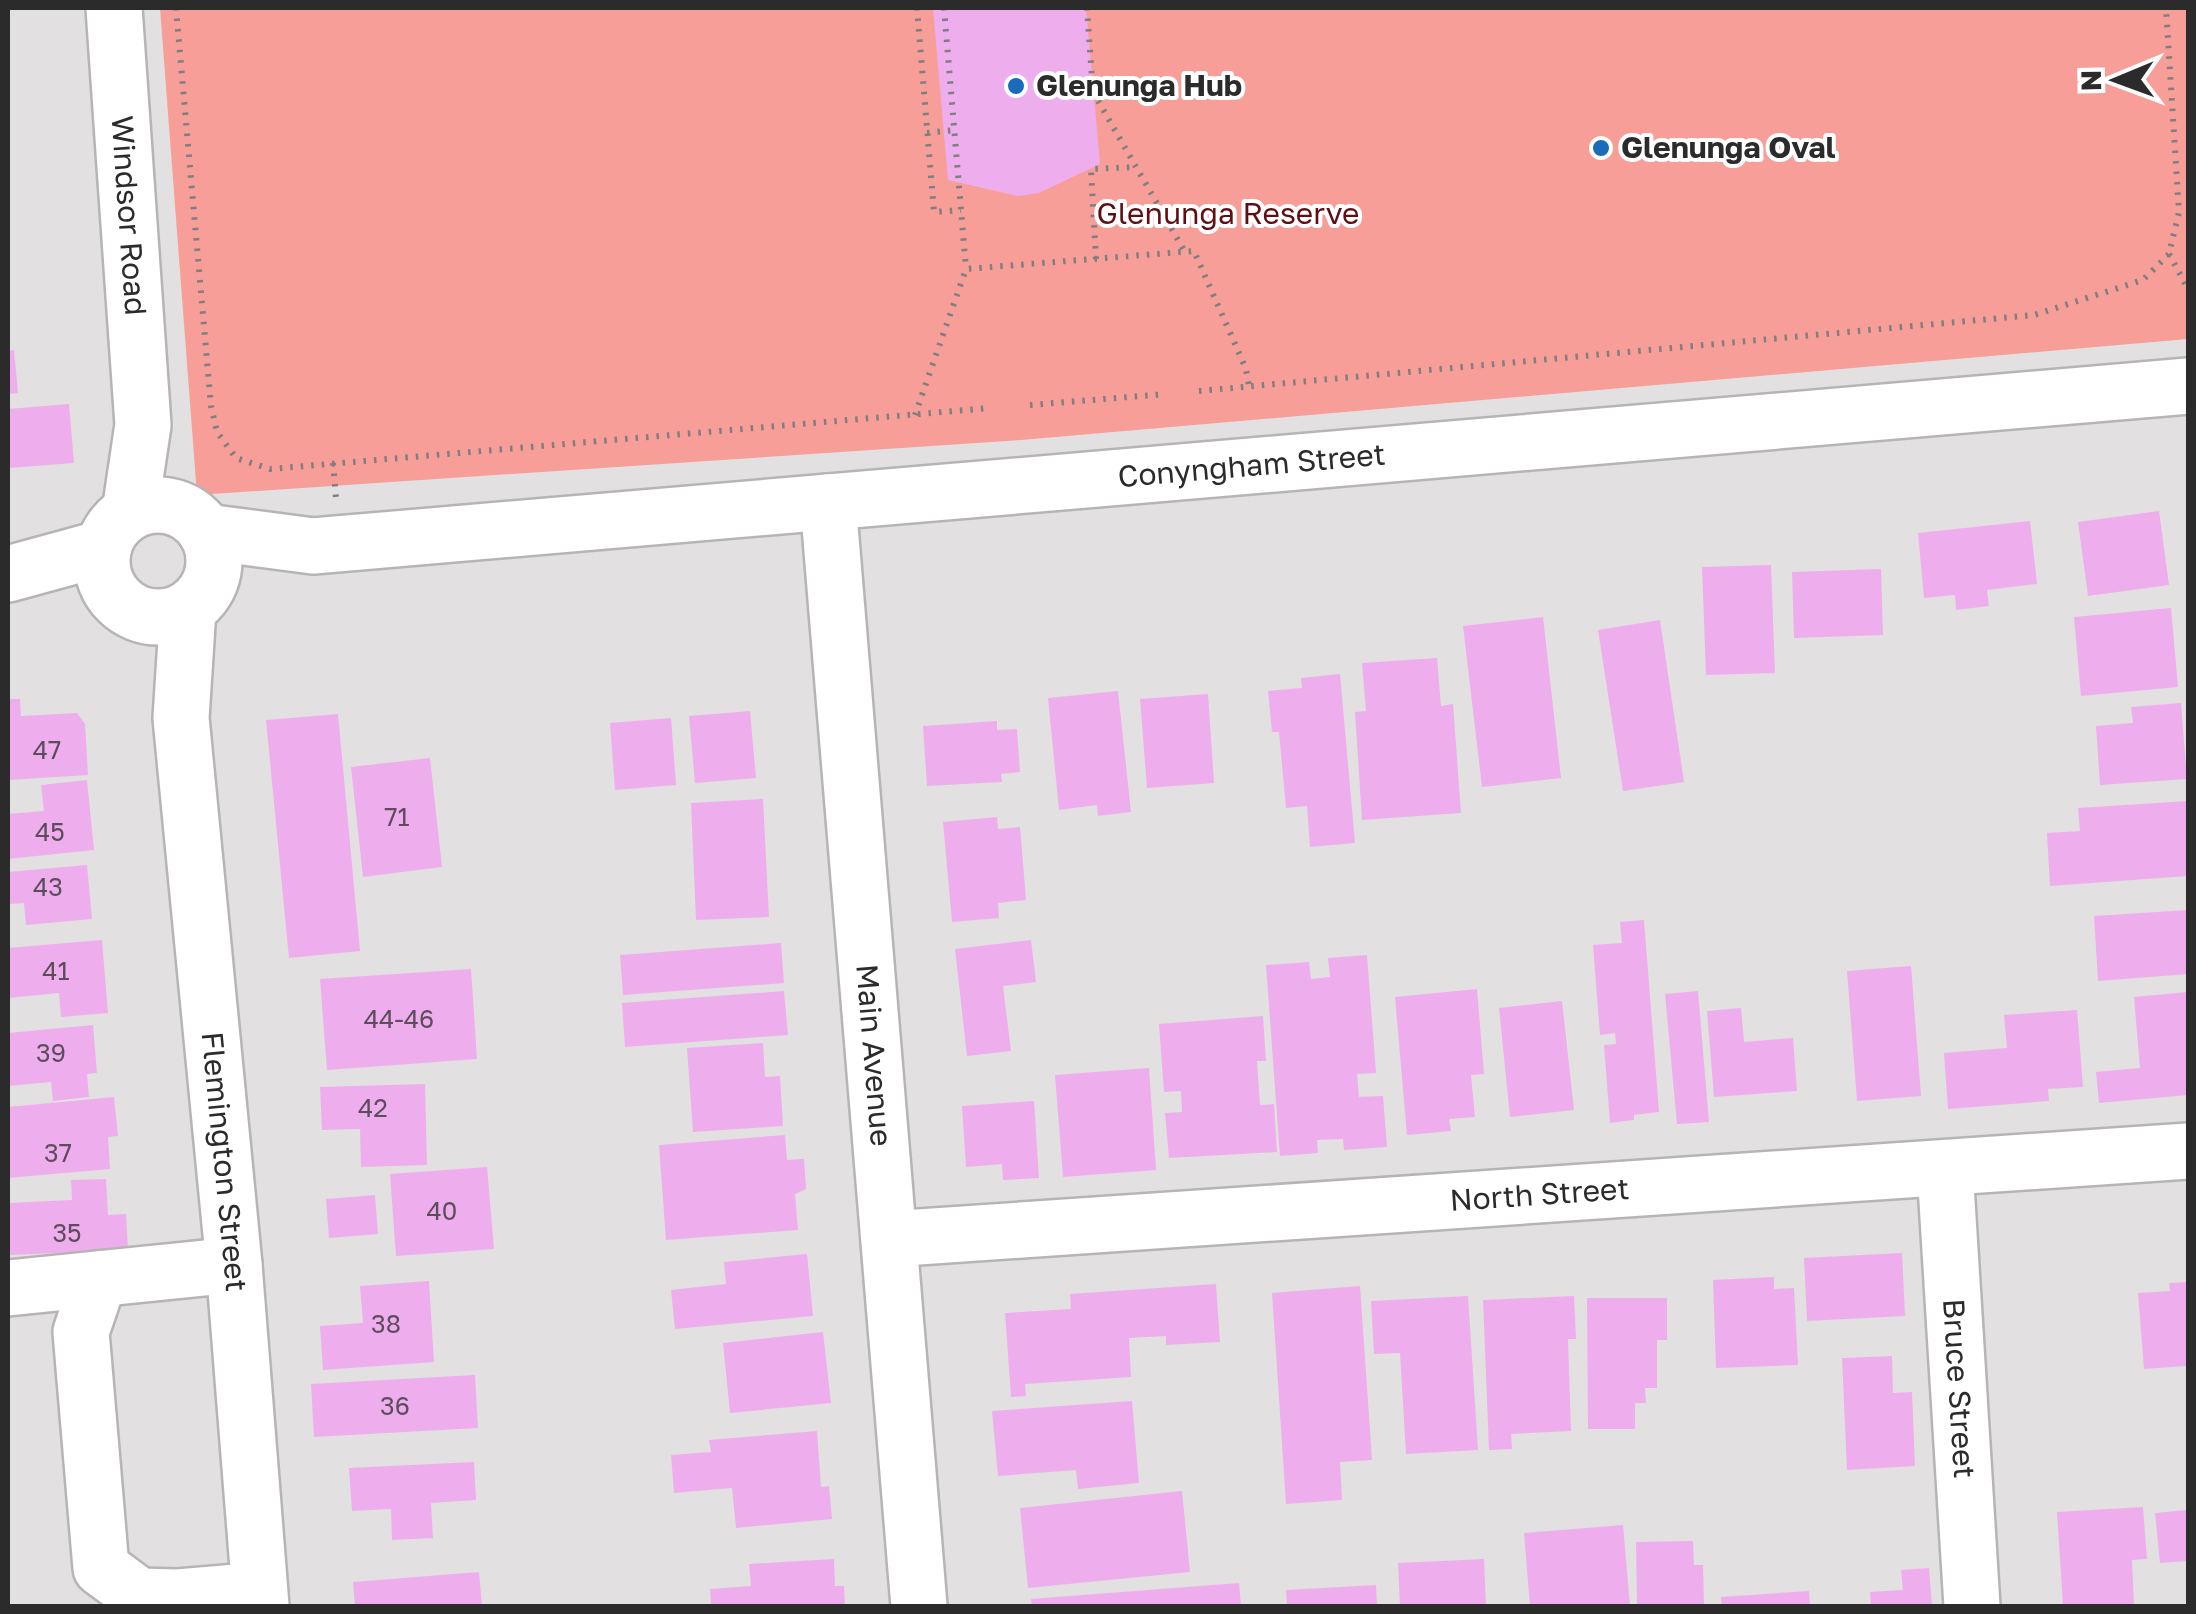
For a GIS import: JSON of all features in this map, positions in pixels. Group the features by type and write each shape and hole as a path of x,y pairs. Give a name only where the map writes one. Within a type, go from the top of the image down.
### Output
{"street":[{"name":"Windsor Road","path":"114,8 144,424 158,561"},
{"name":"Conyngham Street","path":"12,574 158,561 324,525 828,502 2188,386"},
{"name":"Main Avenue","path":"828,502 919,1606"},
{"name":"Flemington Street","path":"158,561 181,718 234,1265 260,1598"},
{"name":"North Street","path":"889,1239 2188,1150"},
{"name":"Bruce Street","path":"1945,1169 1972,1606"},
{"path":"8,1288 234,1265"},
{"path":"98,1279 81,1332 102,1568 139,1596 260,1598"}],"path":[{"path":"176,8 211,406 217,432 236,458 270,468 990,408"},
{"path":"917,8 934,212 961,210"},
{"path":"915,415 966,269 944,8"},
{"path":"1087,8 1094,92 1186,252"},
{"path":"1200,391 2034,314 2142,280 2169,254 2180,212 2166,8"},
{"path":"927,132 954,130"},
{"path":"1096,259 1091,169 1136,167"},
{"path":"966,269 1194,251 1246,368 1249,386"},
{"path":"2169,254 2188,289"},
{"path":"1030,405 1166,394"},
{"path":"324,525 333,463"}],"green space":[{"name":"Glenunga Reserve","path":"160,8 2188,8 2188,339 1021,440 197,495"}],"building":[{"name":"Glenunga Hub","path":"933,8 1086,8 1100,164 1039,193 1018,196 948,180"},
{"path":"14,350 18,393 8,394 8,351"},
{"path":"69,404 74,463 8,468 8,409"},
{"path":"2159,511 2169,585 2088,596 2078,522"},
{"path":"2030,521 2037,584 1987,590 1989,606 1956,610 1955,595 1924,598 1918,533"},
{"path":"1771,565 1775,673 1706,675 1702,567"},
{"path":"1881,569 1883,635 1794,638 1792,572"},
{"path":"2171,608 2178,687 2081,696 2074,617"},
{"path":"1543,617 1561,778 1482,787 1463,626"},
{"path":"1660,620 1684,782 1623,791 1598,630"},
{"path":"1437,658 1441,706 1453,704 1461,813 1362,820 1355,712 1366,711 1362,663"},
{"path":"1340,674 1355,843 1310,847 1307,806 1286,808 1279,732 1272,732 1268,691 1302,688 1301,678"},
{"path":"1118,691 1131,812 1098,816 1097,805 1059,810 1048,698"},
{"path":"1208,694 1214,783 1147,788 1140,699"},
{"path":"8,699 20,699 21,716 77,713 85,724 88,775 8,780"},
{"path":"2181,703 2187,779 2100,785 2096,726 2133,723 2131,707"},
{"path":"750,711 756,778 695,783 689,716"},
{"path":"338,714 360,951 289,958 266,720"},
{"path":"671,718 676,785 615,790 610,723"},
{"path":"997,721 997,730 1017,729 1020,772 1001,774 1002,782 927,786 923,726"},
{"path":"430,758 442,867 363,877 351,767"},
{"path":"87,780 94,850 8,859 8,814 44,811 41,785"},
{"path":"763,799 769,917 696,920 691,803"},
{"path":"2188,801 2188,876 2050,886 2047,833 2080,831 2078,808"},
{"path":"997,817 998,829 1020,827 1026,900 998,903 999,918 952,922 943,822"},
{"path":"87,865 92,919 26,925 24,903 8,904 8,872"},
{"path":"2188,910 2188,974 2098,981 2094,916"},
{"path":"1644,920 1659,1112 1610,1123 1604,1045 1616,1044 1615,1033 1600,1035 1593,945 1622,943 1620,922"},
{"path":"102,940 108,1013 61,1017 59,993 8,998 8,948"},
{"path":"1031,940 1036,982 1003,986 1011,1051 967,1056 955,949"},
{"path":"781,943 784,983 623,995 620,955"},
{"path":"1367,955 1376,1073 1357,1074 1359,1097 1383,1096 1387,1147 1344,1150 1343,1139 1317,1140 1318,1153 1280,1156 1266,965 1309,962 1311,979 1330,977 1328,958"},
{"path":"1911,966 1921,1096 1857,1101 1847,971"},
{"path":"471,969 477,1059 327,1070 320,979"},
{"path":"1477,989 1484,1074 1471,1075 1475,1117 1449,1119 1451,1131 1407,1135 1395,997"},
{"path":"784,991 788,1035 625,1047 622,1003"},
{"path":"1698,991 1709,1122 1677,1124 1665,994"},
{"path":"2188,992 2188,1095 2099,1103 2096,1072 2140,1068 2134,997"},
{"path":"1562,1001 1574,1110 1510,1117 1499,1008"},
{"path":"1741,1008 1744,1042 1793,1038 1797,1091 1714,1097 1707,1011"},
{"path":"2077,1010 2083,1087 2048,1089 2049,1101 1948,1109 1944,1053 2007,1048 2004,1015"},
{"path":"1263,1016 1266,1061 1257,1061 1260,1105 1274,1104 1277,1152 1169,1158 1165,1113 1182,1112 1181,1091 1164,1092 1159,1024"},
{"path":"93,1025 97,1073 87,1074 89,1097 53,1101 51,1082 8,1086 8,1033"},
{"path":"763,1043 765,1077 780,1076 783,1126 693,1132 687,1048"},
{"path":"1149,1068 1156,1170 1063,1177 1055,1075"},
{"path":"425,1084 427,1165 361,1167 360,1129 322,1130 320,1087"},
{"path":"114,1097 118,1136 108,1137 110,1169 8,1178 8,1107"},
{"path":"1034,1101 1039,1178 1003,1180 1002,1164 966,1167 962,1106"},
{"path":"785,1135 787,1160 804,1159 806,1189 795,1194 798,1230 666,1240 659,1145"},
{"path":"487,1167 494,1249 396,1256 390,1174"},
{"path":"106,1179 108,1215 126,1214 128,1250 8,1255 8,1203 72,1200 71,1180"},
{"path":"375,1195 378,1234 329,1238 326,1199"},
{"path":"1902,1253 1905,1316 1807,1321 1804,1258"},
{"path":"807,1254 813,1316 675,1329 671,1290 726,1284 724,1262"},
{"path":"1774,1277 1774,1289 1794,1288 1798,1365 1716,1368 1713,1280"},
{"path":"429,1281 434,1362 323,1370 320,1326 363,1323 360,1286"},
{"path":"2188,1282 2186,1366 2144,1369 2138,1293 2170,1291 2169,1283"},
{"path":"1216,1284 1220,1342 1166,1345 1166,1336 1129,1338 1131,1377 1025,1384 1026,1396 1011,1397 1005,1313 1071,1309 1070,1294"},
{"path":"1360,1286 1372,1460 1340,1462 1342,1500 1286,1504 1272,1293"},
{"path":"1468,1296 1478,1450 1406,1454 1400,1353 1374,1354 1371,1301"},
{"path":"1574,1296 1576,1339 1568,1339 1571,1431 1511,1434 1512,1449 1489,1450 1483,1300"},
{"path":"1587,1298 1667,1298 1667,1340 1657,1340 1657,1388 1645,1388 1646,1403 1635,1403 1635,1429 1588,1429"},
{"path":"823,1332 831,1403 730,1413 723,1343"},
{"path":"1892,1356 1893,1393 1912,1392 1915,1466 1847,1470 1842,1358"},
{"path":"475,1375 478,1428 314,1437 311,1384"},
{"path":"1132,1401 1139,1483 1078,1489 1076,1470 998,1476 992,1411"},
{"path":"817,1431 821,1487 829,1486 832,1519 736,1528 732,1488 674,1493 671,1455 711,1452 709,1440"},
{"path":"474,1462 476,1500 431,1503 433,1538 392,1540 391,1509 352,1511 349,1468"},
{"path":"1182,1491 1190,1572 1028,1588 1020,1508"},
{"path":"2143,1507 2147,1559 2132,1560 2134,1606 2063,1606 2057,1512"},
{"path":"2188,1510 2188,1561 2160,1563 2155,1513"},
{"path":"1623,1525 1630,1606 1530,1606 1524,1533"},
{"path":"1693,1541 1694,1565 1703,1565 1704,1606 1637,1606 1636,1542"},
{"path":"834,1559 835,1586 844,1586 845,1606 711,1606 710,1589 751,1586 749,1564"},
{"path":"1484,1559 1486,1606 1400,1606 1398,1563"},
{"path":"1929,1568 1932,1606 1871,1606 1870,1592 1903,1590 1901,1570"},
{"path":"479,1572 482,1606 355,1606 353,1582"},
{"path":"1239,1583 1241,1606 1032,1606 1031,1599"},
{"path":"1376,1585 1377,1606 1287,1606 1286,1590"},
{"path":"1809,1591 1810,1606 1722,1606 1721,1597"}],"place":[{"name":"Glenunga Hub","path":"1016,86"},
{"name":"Glenunga Oval","path":"1601,148"}]}
